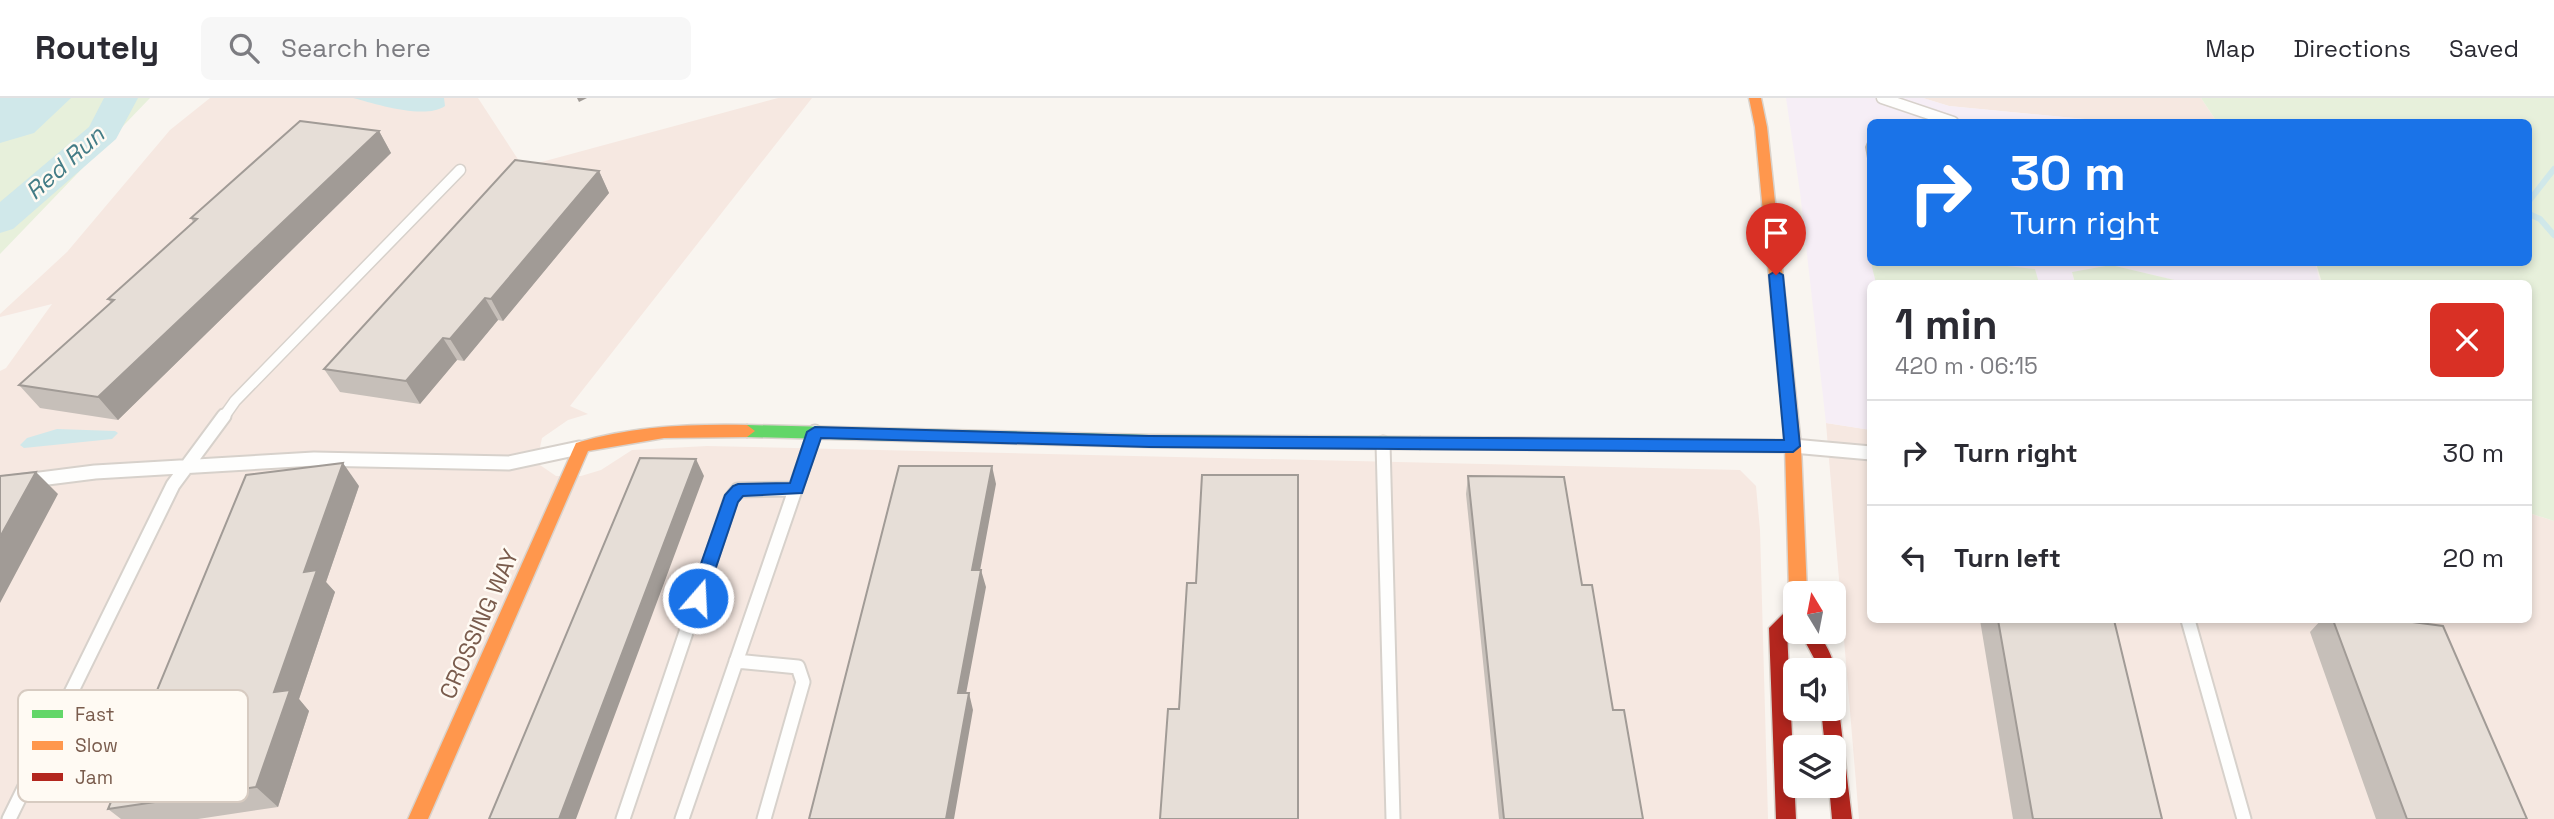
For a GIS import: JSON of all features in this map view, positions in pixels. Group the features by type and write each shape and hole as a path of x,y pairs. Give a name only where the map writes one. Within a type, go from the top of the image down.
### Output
{"street":[{"path":"1755,98 1761,127 1793,446 1798,581"},
{"path":"582,447 621,436 644,433 714,430 1149,442 1793,446"},
{"name":"CROSSING WAY","path":"418,819 582,447"},
{"path":"1783,624 1778,628 1786,819"},
{"path":"1831,721 1842,819"}],"lane":[{"path":"1882,98 1944,119"},
{"path":"72,690 173,485 187,465 235,401 460,170"},
{"path":"682,819 815,432"},
{"path":"1383,443 1393,819"},
{"path":"1793,446 1867,453"},
{"path":"0,484 95,472 314,459 509,463 582,447"},
{"path":"623,819 731,499 738,490 796,489"},
{"path":"2189,623 2244,819"},
{"path":"736,661 798,667 803,682 764,819"},
{"path":"9,819 18,801"}],"shaded area":[{"path":"210,98 478,98 523,167 778,98 812,98 570,406 588,414 568,420 542,438 540,465 556,476 581,476 601,470 632,450 707,446 1740,470 1756,486 1760,530 1768,819 0,819 0,371 6,368 52,304 0,317 0,314 67,252 170,130"},
{"path":"1786,98 1923,98 1949,106 2085,119 1867,119 1867,266 2106,266 2072,273 2074,280 1867,280 1867,429 1826,423 1800,192"},
{"path":"1923,98 2201,98 2215,119 2085,119 1949,106"},
{"path":"2115,266 2316,266 2319,280 2174,280"},
{"path":"1826,423 1867,429 1867,623 2532,623 2532,514 2554,521 2554,819 1859,819 1844,644 1846,581 1839,581"}],"green space":[{"path":"0,98 150,98 0,254"},
{"path":"2201,98 2554,98 2554,521 2532,514 2532,280 2321,280 2317,266 2532,266 2532,119 2215,119"},
{"path":"1872,266 2008,266 2035,269 2038,280 1875,280"},
{"path":"2115,266 2174,280 2074,280 2072,272"}],"water":[{"path":"0,98 71,98 34,133 0,143"},
{"path":"353,98 444,98 445,106 425,112 413,111"},
{"path":"57,429 118,433 112,439 24,448 20,445 27,438"}],"building":[{"path":"300,121 379,131 98,397 19,385 114,300 108,299 197,219 191,218"},
{"path":"515,160 599,171 491,299 485,298 450,339 443,338 406,381 324,369"},
{"path":"640,458 696,459 559,819 489,819"},
{"path":"343,463 304,572 317,570 274,692 290,690 256,787 248,788 248,690 157,690 246,475"},
{"path":"899,466 992,466 972,570 981,570 958,693 969,693 946,819 809,819"},
{"path":"36,472 0,537 0,476"},
{"path":"1202,475 1298,475 1298,819 1160,819 1168,709 1179,709 1187,583 1196,583"},
{"path":"1468,476 1564,477 1582,585 1592,585 1613,710 1624,710 1643,819 1504,819"},
{"path":"1999,623 2115,623 2162,819 2033,819"},
{"path":"2334,623 2420,623 2443,626 2527,819 2407,819"},
{"path":"111,802 155,802 108,809"}],"waterway":[{"name":"Red Run","path":"0,221 104,132 121,98"},
{"path":"2532,197 2554,169"},
{"path":"2532,215 2540,219 2554,235"}],"traffic: fast":[{"path":"747,431 1149,441 1420,443"}],"traffic: slow":[{"path":"1755,98 1761,127 1793,446 1798,581"},
{"path":"418,819 582,447 664,433 747,431"}],"traffic: jam":[{"path":"1420,443 1793,446"},
{"path":"1783,624 1778,628 1786,819"},
{"path":"1815,644 1823,658"},
{"path":"1831,721 1842,819"}],"route":[{"path":"698,598 731,499 738,490 796,489 815,432 1149,442 1793,446 1776,275"}]}
